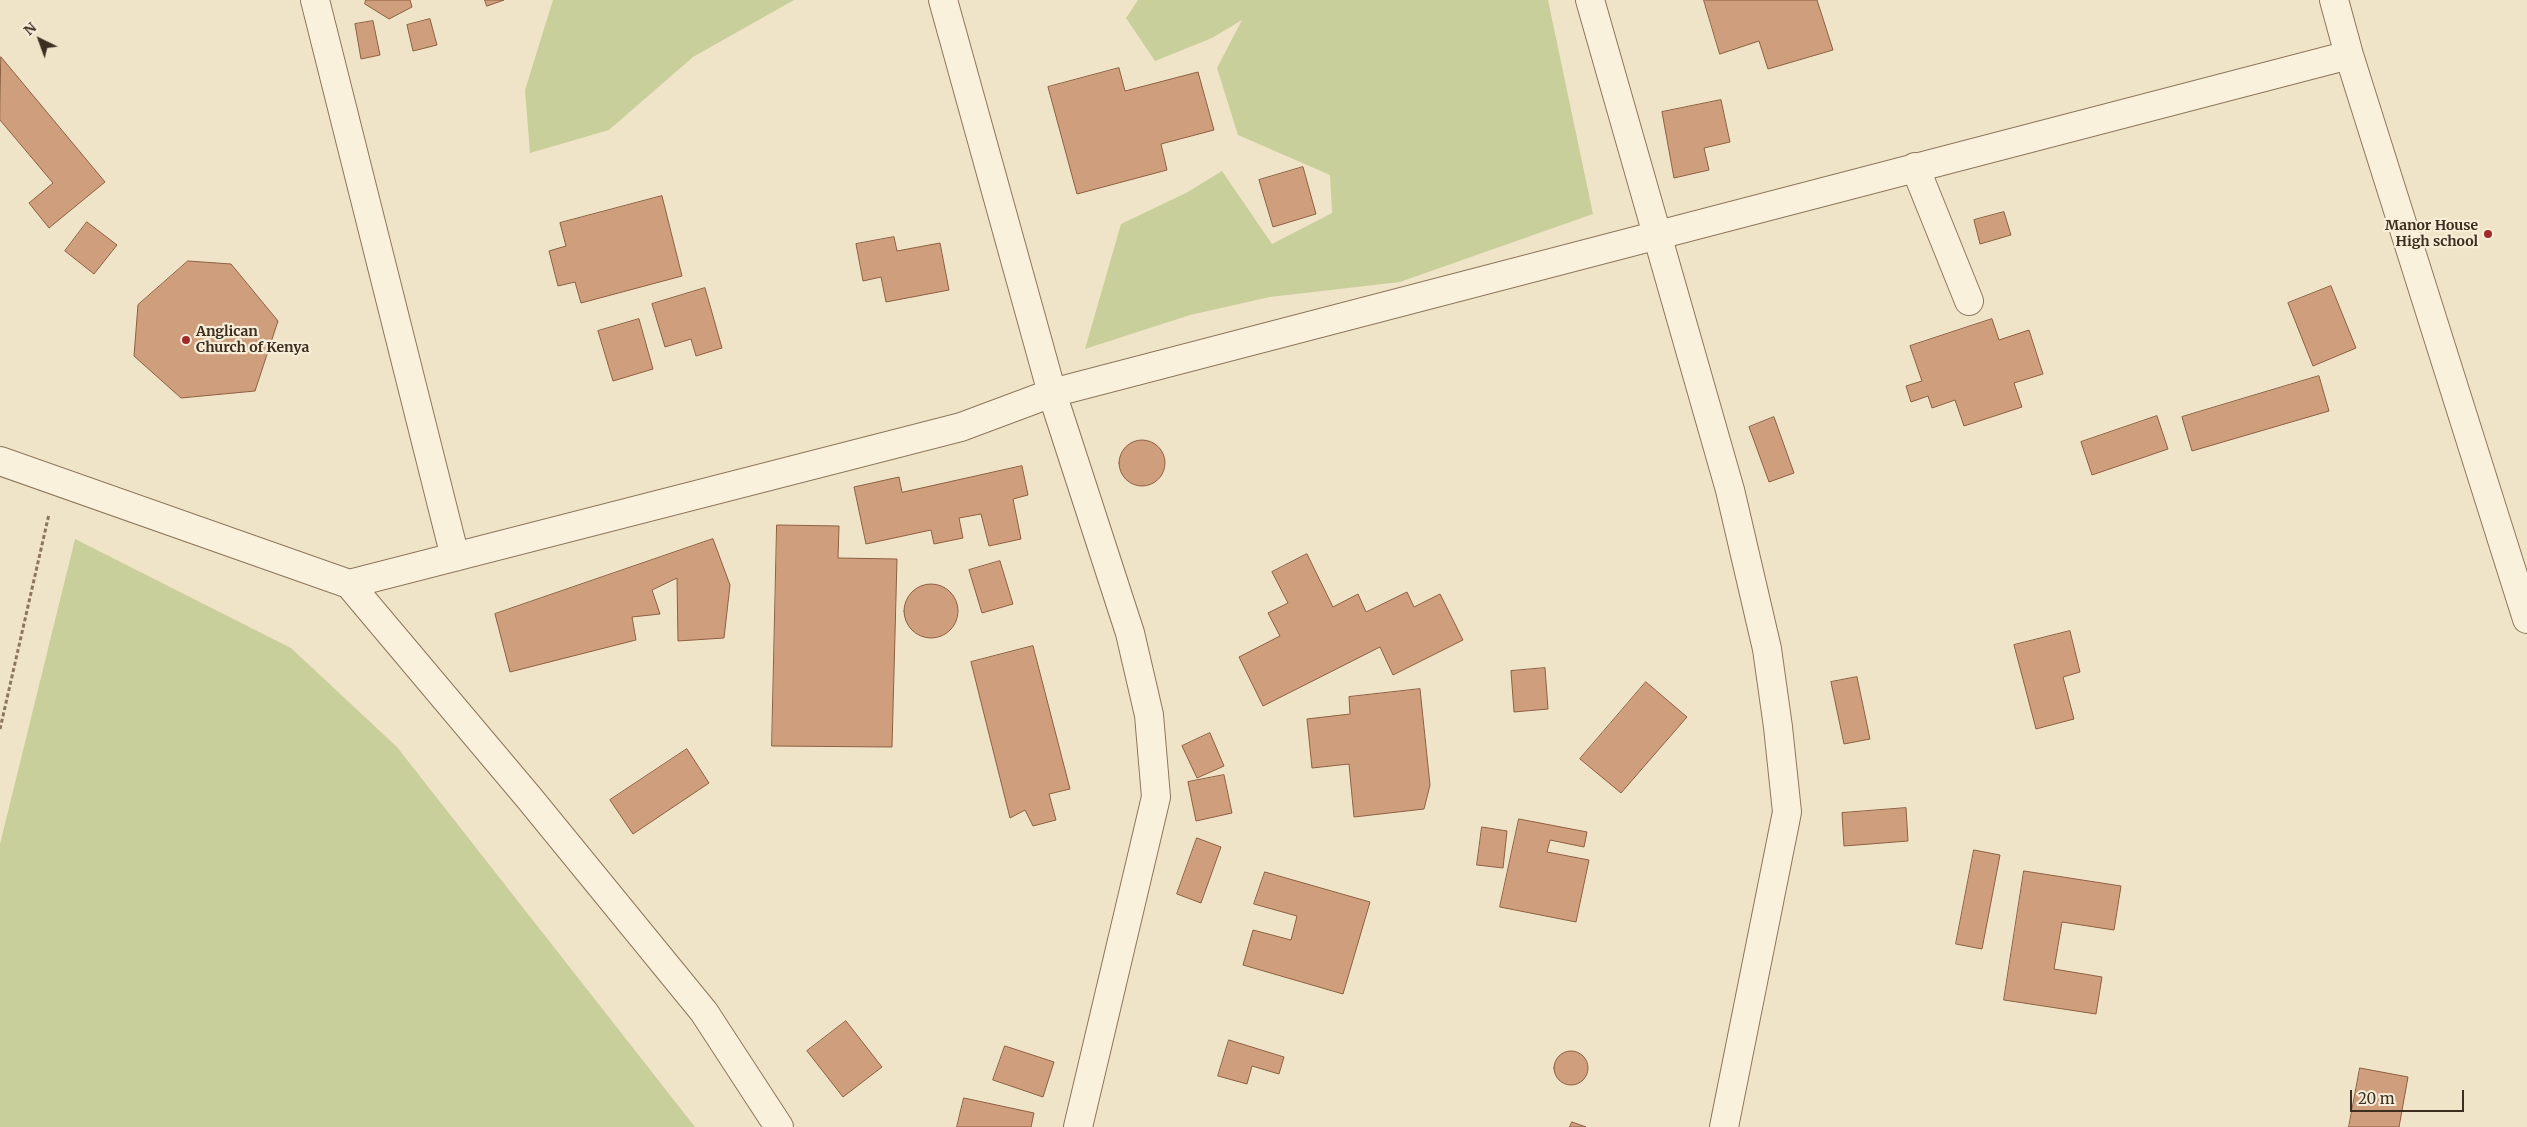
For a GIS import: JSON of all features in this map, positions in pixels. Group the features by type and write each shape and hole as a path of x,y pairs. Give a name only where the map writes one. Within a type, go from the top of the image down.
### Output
{"street":[{"path":"315,0 455,557"},
{"path":"943,0 1052,393 1130,632 1149,715 1156,797 1078,1127"},
{"path":"1590,0 1730,490 1767,649 1787,812 1724,1127"},
{"path":"2334,0 2349,55 2527,619"},
{"path":"349,584 962,427 1052,393 2349,55"},
{"path":"1915,167 1969,301"},
{"path":"0,461 349,584 530,799 704,1012 780,1127"}],"path":[{"path":"0,728 56,482"}],"green space":[{"path":"553,0 794,0 693,57 609,130 530,153 525,90"},
{"path":"1138,0 1548,0 1593,214 1400,282 1270,297 1190,315 1085,349 1121,224 1186,193 1222,171 1272,244 1332,213 1330,175 1238,135 1217,68 1242,20 1212,38 1155,61 1126,18"},
{"path":"75,539 291,648 397,747 695,1127 0,1127 0,844"}],"building":[{"path":"366,0 410,0 412,7 389,19 365,4"},
{"path":"485,0 504,0 487,6"},
{"path":"1704,0 1817,0 1833,50 1768,69 1759,41 1720,54"},
{"path":"430,19 437,45 413,51 407,25"},
{"path":"373,21 380,55 361,59 355,24"},
{"path":"1,57 105,182 49,228 29,203 53,183 0,120"},
{"path":"1119,68 1125,91 1198,72 1214,130 1161,144 1167,170 1077,194 1048,87"},
{"path":"1721,100 1730,142 1704,148 1709,170 1674,178 1662,112"},
{"path":"1303,167 1316,214 1273,227 1259,180"},
{"path":"662,196 682,276 581,303 575,282 558,286 549,251 566,246 560,223"},
{"path":"2004,212 2011,235 1980,244 1974,220"},
{"path":"87,222 117,245 94,274 65,251"},
{"path":"894,237 897,251 940,243 949,290 886,302 881,277 863,281 856,244"},
{"path":"188,261 231,264 278,321 255,391 181,398 134,356 138,305"},
{"path":"2331,286 2356,348 2313,366 2288,303"},
{"path":"705,288 722,348 696,356 691,339 665,347 652,304"},
{"path":"639,319 653,369 613,381 598,331"},
{"path":"1992,319 1999,340 2029,330 2043,374 2014,383 2022,407 1964,426 1955,400 1932,408 1928,396 1911,402 1906,386 1922,381 1910,346"},
{"path":"2319,376 2329,411 2192,451 2182,417"},
{"path":"2157,416 2168,449 2092,475 2081,442"},
{"path":"1774,417 1794,473 1769,482 1749,427"},
{"path":"1138,440 1146,440 1155,444 1161,450 1165,463 1161,476 1155,482 1146,486 1138,486 1129,482 1123,476 1119,467 1119,459 1123,450 1129,444"},
{"path":"1022,466 1028,495 1013,499 1021,539 989,546 981,514 959,518 963,538 934,544 931,530 866,544 854,487 899,477 902,492"},
{"path":"777,525 839,526 838,558 897,559 892,747 772,746"},
{"path":"713,539 730,585 724,638 678,641 677,578 652,590 660,614 632,617 636,640 510,672 495,614"},
{"path":"1307,554 1333,607 1358,594 1366,612 1407,592 1414,607 1440,594 1463,640 1393,675 1380,647 1263,706 1239,657 1280,636 1268,613 1288,603 1272,572"},
{"path":"1000,561 1013,604 982,613 969,570"},
{"path":"926,584 936,584 946,588 954,596 958,611 954,626 946,634 936,638 926,638 916,634 908,626 904,616 904,606 908,596 916,588"},
{"path":"2070,631 2080,672 2063,677 2074,719 2036,729 2014,645"},
{"path":"1033,646 1070,789 1049,794 1056,820 1033,826 1025,810 1010,818 971,662"},
{"path":"1545,668 1548,709 1514,712 1511,671"},
{"path":"1857,677 1870,739 1844,744 1831,682"},
{"path":"1646,682 1687,717 1621,793 1580,759"},
{"path":"1420,689 1430,785 1424,809 1354,817 1349,764 1312,768 1307,719 1350,714 1349,697"},
{"path":"1210,733 1224,766 1197,778 1182,746"},
{"path":"687,749 709,783 633,834 610,800"},
{"path":"1224,775 1232,813 1196,821 1188,782"},
{"path":"1906,808 1908,841 1844,846 1842,813"},
{"path":"1519,819 1587,832 1584,847 1550,840 1547,852 1589,860 1576,922 1500,907"},
{"path":"1482,827 1507,831 1503,868 1477,865"},
{"path":"1197,838 1221,847 1201,903 1177,894"},
{"path":"1974,850 2000,855 1982,949 1956,944"},
{"path":"2024,871 2121,886 2114,930 2062,922 2054,969 2102,977 2096,1014 2004,1000"},
{"path":"1265,872 1370,902 1343,994 1243,965 1253,930 1291,940 1297,916 1254,904"},
{"path":"846,1021 882,1067 843,1097 807,1051"},
{"path":"1229,1040 1284,1057 1279,1074 1252,1066 1247,1084 1218,1076"},
{"path":"1005,1046 1054,1062 1043,1097 993,1080"},
{"path":"1571,1051 1578,1052 1583,1056 1587,1061 1587,1075 1583,1080 1578,1084 1571,1085 1564,1084 1559,1080 1555,1075 1554,1068 1555,1061 1559,1056 1564,1052"},
{"path":"2360,1068 2408,1077 2399,1127 2349,1127"},
{"path":"964,1098 1034,1113 1031,1127 957,1127"},
{"path":"1572,1122 1586,1127 1570,1127"}],"place":[{"name":"Manor House High school","path":"2488,234"},
{"name":"Anglican Church of Kenya","path":"186,340"}]}
